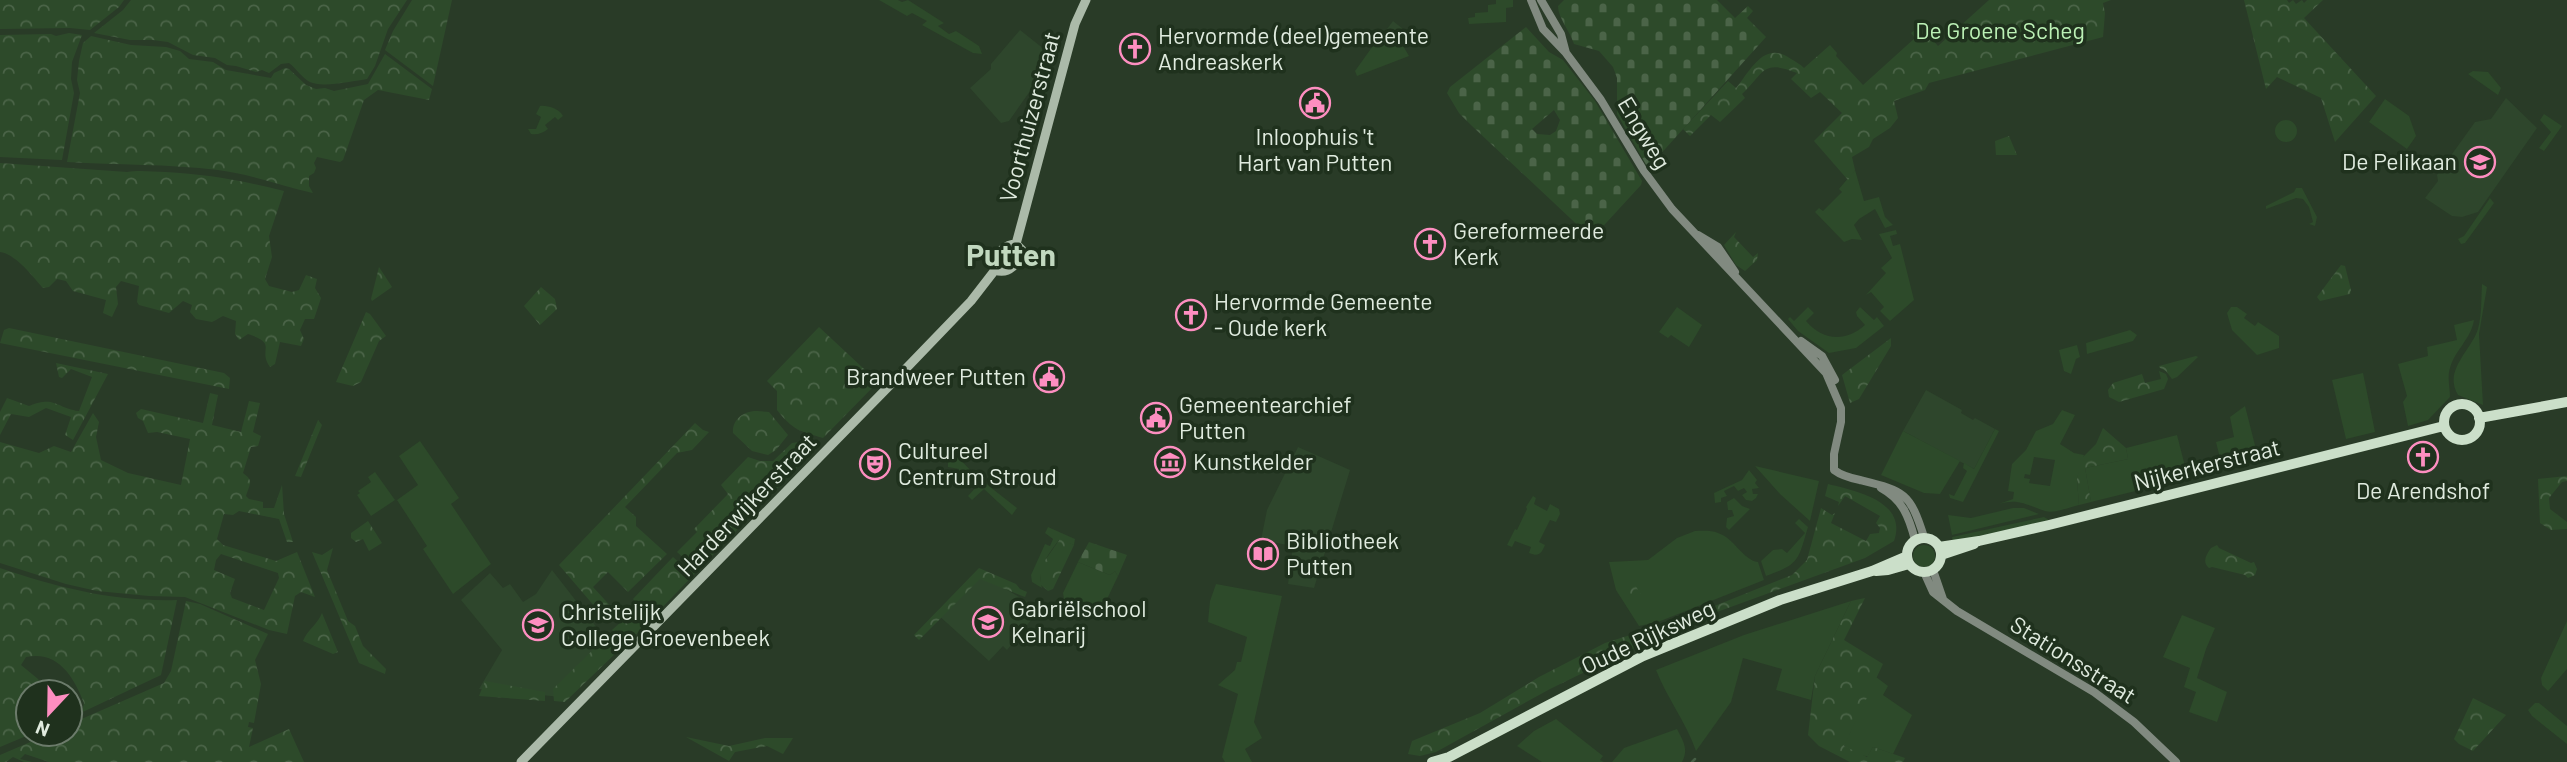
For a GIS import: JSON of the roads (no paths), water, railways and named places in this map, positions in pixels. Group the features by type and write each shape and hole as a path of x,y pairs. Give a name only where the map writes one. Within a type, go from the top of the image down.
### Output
{"main road":[{"name":"Voorthuizerstraat","path":"995,271 1009,270 1018,262 1022,250 1016,244 1069,44 1086,0"},
{"path":"995,271 992,263 998,254 1016,244"},
{"name":"Harderwijkerstraat","path":"520,762 893,382 971,301 995,271"},
{"path":"2479,418 2567,402"},
{"path":"2458,404 2473,408 2479,418 2480,424 2475,434 2465,439 2454,438 2444,426 2448,410 2458,404"},
{"name":"Nijkerkerstraat","path":"1940,551 2444,426"},
{"path":"1919,539 1932,540 1940,551 1939,564 1928,571 1916,570 1908,560 1909,545 1919,539"},
{"name":"Oude Rijksweg","path":"1432,762 1445,759 1643,656 1780,600 1871,571 1888,570 1908,560"}],"street":[{"name":"Engweg","path":"1531,0 1543,29 1566,53 1601,100 1653,185 1692,231 1826,373 1839,399 1841,422 1834,454 1834,470 1848,478 1891,487 1906,497 1913,509 1919,539"},
{"name":"Engweg","path":"1541,0 1561,34 1566,53"},
{"name":"Stationsstraat","path":"1928,571 1943,599 1957,611 2094,692 2134,722 2176,762"}],"waterway":[{"path":"1692,762 1695,759"}],"place":[{"name":"Hervormde (deel)gemeente Andreaskerk","path":"1135,49"},
{"name":"Inloophuis 't Hart van Putten","path":"1315,103"},
{"name":"De Pelikaan","path":"2480,162"},
{"name":"Gereformeerde Kerk","path":"1430,244"},
{"name":"Hervormde Gemeente - Oude kerk","path":"1191,315"},
{"name":"Brandweer Putten","path":"1049,377"},
{"name":"Gemeentearchief Putten","path":"1156,418"},
{"name":"De Arendshof","path":"2423,457"},
{"name":"Kunstkelder","path":"1170,462"},
{"name":"Cultureel Centrum Stroud","path":"875,464"},
{"name":"Bibliotheek Putten","path":"1263,554"},
{"name":"Gabriëlschool Kelnarij","path":"988,622"},
{"name":"Christelijk College Groevenbeek","path":"538,625"}],"district":[{"name":"Putten","path":"1011,256"}],"park label":[{"name":"De Groene Scheg","path":"2000,31"}]}
